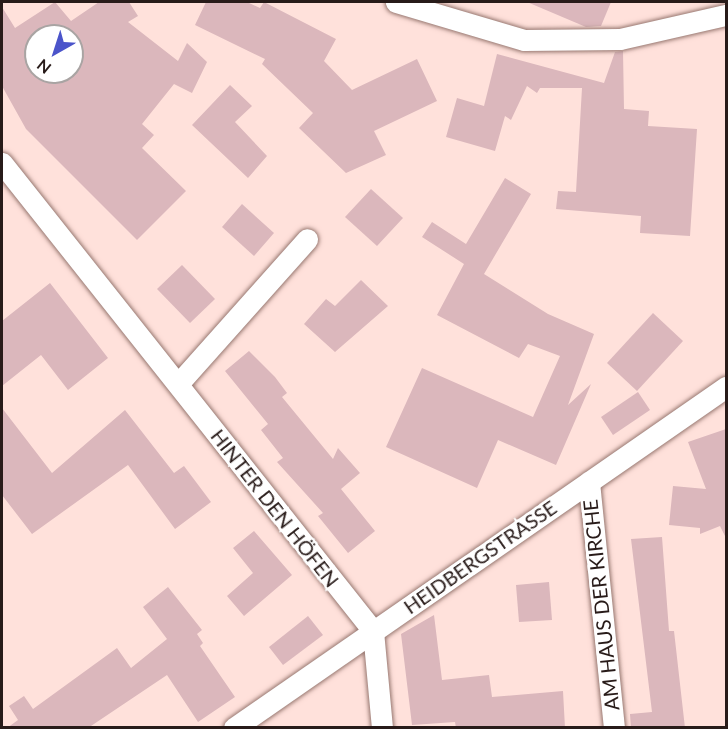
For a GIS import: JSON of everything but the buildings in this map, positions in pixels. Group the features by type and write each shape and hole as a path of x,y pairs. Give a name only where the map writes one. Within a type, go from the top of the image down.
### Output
{"street":[{"path":"396,2 524,40 621,39 726,15"},
{"name":"HINTER DEN HÖFEN","path":"2,163 373,631"},
{"path":"178,384 307,238"},
{"name":"HEIDBERGSTRASSE","path":"234,728 726,387"},
{"name":"AM HAUS DER KIRCHE","path":"589,482 614,728"},
{"path":"373,631 382,728"}]}
